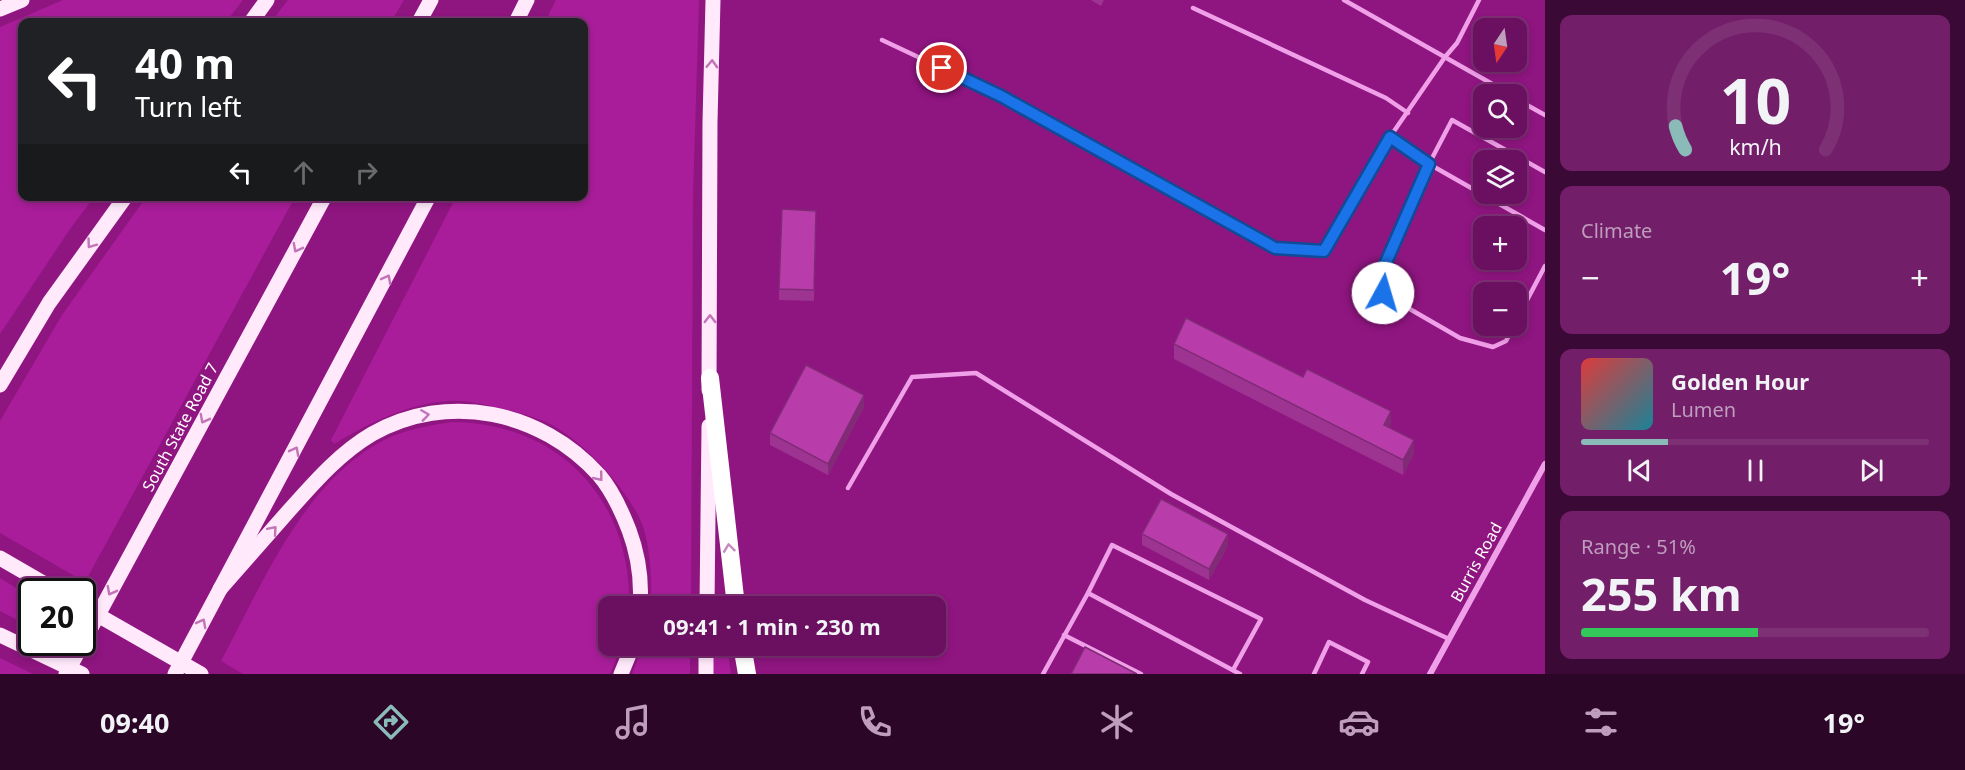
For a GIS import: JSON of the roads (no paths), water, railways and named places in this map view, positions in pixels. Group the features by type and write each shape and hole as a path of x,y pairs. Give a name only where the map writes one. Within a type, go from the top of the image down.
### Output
{"highway":[{"path":"710,378 735,596"},
{"path":"744,656 747,674"}],"main road":[{"path":"0,9 22,0"},
{"path":"254,18 267,0"},
{"path":"421,18 431,0"},
{"path":"518,18 527,0"},
{"path":"707,596 713,0"},
{"path":"0,385 49,303 122,201"},
{"name":"South State Road 7","path":"66,674 322,201"},
{"path":"175,674 426,201"},
{"path":"220,589 332,463 372,435 410,417 457,410 498,415 535,426 572,448 600,476 623,514 638,554 640,596"},
{"path":"0,558 34,578"},
{"path":"96,614 201,674"},
{"path":"0,635 82,674"},
{"path":"621,674 628,656"},
{"path":"706,656 706,674"}],"street":[{"name":"Burris Road","path":"1430,674 1545,464"}],"lane":[{"path":"1344,0 1492,84"},
{"path":"882,40 1001,96 1275,248 1324,251 1390,137 1457,43 1479,0"},
{"path":"1193,8 1386,98 1408,113"},
{"path":"1527,105 1545,115"},
{"path":"1509,336 1506,341 1493,348 1460,338 1383,293 1380,276 1429,164 1452,120 1545,172"},
{"path":"1390,137 1429,164 1545,230"},
{"path":"1527,300 1545,266"},
{"path":"848,488 912,378 976,373 1172,494 1365,600 1449,639"},
{"path":"1043,674 1112,545 1261,619 1233,670"},
{"path":"1088,592 1240,674"},
{"path":"1064,635 1141,674"},
{"path":"1314,674 1329,642 1368,662 1362,674"}]}
